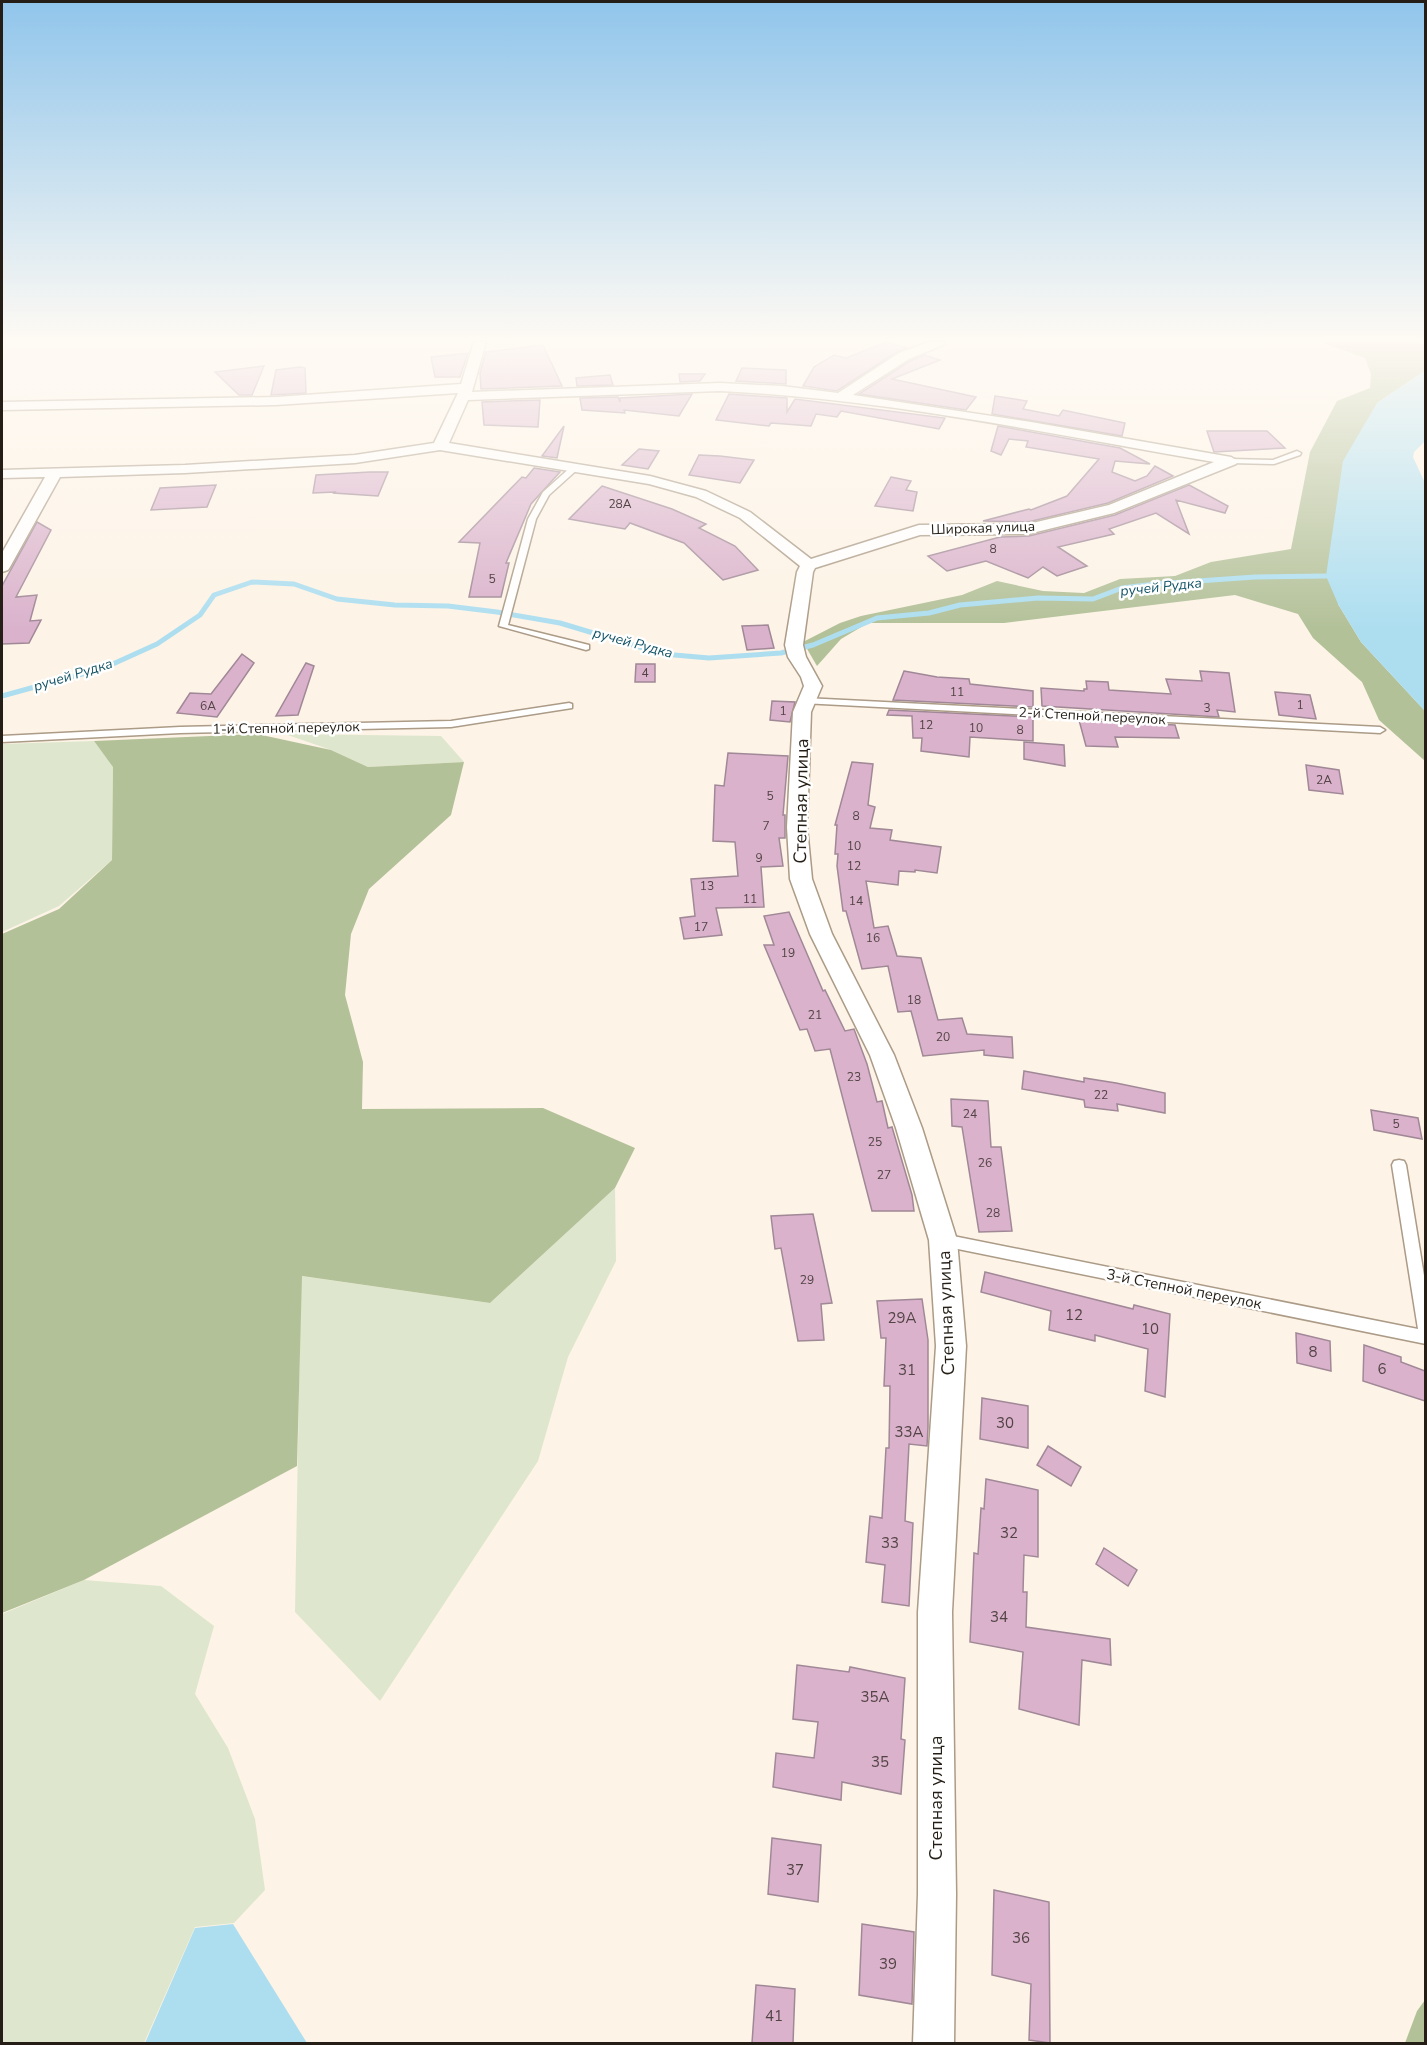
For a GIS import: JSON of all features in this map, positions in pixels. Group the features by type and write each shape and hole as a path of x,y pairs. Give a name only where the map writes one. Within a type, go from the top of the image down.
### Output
{"street":[{"path":"440,446 444,437"},
{"path":"1096,437 1231,461"},
{"path":"2,474 185,469 355,459 440,446 650,480 701,494 745,515 808,565"},
{"name":"Широкая улица","path":"808,565 918,530 1028,530 1114,508 1231,461"},
{"path":"2,567 54,474"},
{"name":"Степная улица","path":"808,565 805,572 795,650 801,666 812,679 813,689 805,701 802,712 797,827 801,879 821,934 882,1055 909,1128 943,1240 951,1346 935,1612 937,1894 933,2043"}],"lane":[{"path":"1231,461 1274,462 1297,453"},
{"path":"575,468 546,494 532,519 503,626 586,647"},
{"name":"2-й Степной переулок","path":"805,701 1380,730"},
{"name":"1-й Степной переулок","path":"2,739 180,730 452,724 569,706"},
{"name":"3-й Степной переулок","path":"943,1240 1425,1337 1399,1166"}],"green space":[{"path":"1318,437 1370,437 1338,604 1361,642 1425,711 1425,761 1379,720 1362,682 1313,638 1298,614 1235,595 1004,623 868,623 841,639 817,666 803,642 840,623 861,616 962,595 997,581 1043,591 1084,593 1120,579 1175,576 1211,562 1291,549 1310,452"},
{"path":"257,734 331,750 368,767 464,762 451,815 369,889 351,934 345,995 363,1062 362,1109 543,1108 635,1148 615,1188 490,1303 302,1276 297,1466 84,1580 2,1613 2,934 59,909 112,860 113,767 94,741"},
{"path":"285,734 441,736 464,762 368,767 331,750"},
{"path":"94,741 113,766 112,860 59,906 2,932 2,744"},
{"path":"615,1188 616,1261 568,1357 538,1461 380,1701 295,1612 301,1276 490,1303"},
{"path":"84,1580 161,1586 214,1626 195,1694 228,1748 255,1819 265,1890 234,1923 195,1927 144,2043 2,2043 2,1614"},
{"path":"1425,2000 1425,2043 1405,2043 1417,2011"}],"water":[{"path":"1357,437 1425,437 1425,441 1414,452 1413,457 1425,483 1425,711 1361,642 1338,604 1326,576 1343,461"},
{"path":"233,1924 307,2043 145,2043 195,1928"}],"building":[{"path":"556,437 561,437 557,458 542,456"},
{"path":"995,437 1061,437 1120,448 1150,464 1115,461 1112,472 1135,481 1147,476 1155,466 1173,476 1108,503 1028,522 983,521 1031,510 1067,496 1099,459 1026,447 1028,441 1009,439 1001,455 991,451"},
{"path":"1209,437 1274,437 1285,448 1214,452"},
{"path":"639,449 659,451 648,469 622,465"},
{"path":"699,455 754,460 740,483 689,475"},
{"path":"534,468 560,472 531,504 506,563 509,563 501,597 469,597 480,543 459,542 522,477 526,478"},
{"path":"388,472 378,496 335,492 313,493 316,475"},
{"path":"891,477 911,481 906,490 917,492 913,511 875,506"},
{"path":"216,485 207,507 151,510 160,488"},
{"path":"1189,485 1228,506 1225,513 1176,500 1189,534 1156,513 1109,529 1114,534 1058,547 1087,566 1057,576 1043,567 1028,578 986,561 947,571 928,556 1000,537 1029,536 1115,515"},
{"path":"602,486 672,509 706,524 699,528 735,546 758,570 723,580 684,543 630,523 625,529 569,519"},
{"path":"37,522 51,530 16,597 37,595 30,621 41,620 29,643 2,644 2,586"},
{"path":"768,625 774,648 747,650 742,626"},
{"path":"242,654 254,663 217,717 177,713 190,693 211,694"},
{"path":"306,663 314,666 298,715 276,716"},
{"path":"636,664 655,664 655,682 635,682"},
{"path":"904,671 937,677 969,679 970,684 1033,691 1033,707 893,700"},
{"path":"1200,671 1229,673 1235,712 1217,710 1219,717 1042,706 1041,688 1084,691 1087,689 1086,681 1108,682 1109,690 1171,694 1166,679 1202,681"},
{"path":"1275,692 1310,695 1316,719 1279,715"},
{"path":"772,701 795,702 790,722 770,720"},
{"path":"889,710 1033,717 1033,741 970,737 969,757 921,751 922,738 913,738 912,716 887,715"},
{"path":"1079,720 1175,725 1179,738 1115,737 1118,747 1086,746"},
{"path":"1024,742 1064,745 1065,766 1024,759"},
{"path":"728,753 788,756 783,815 785,815 785,838 779,838 783,866 761,867 764,907 716,908 722,935 684,939 680,918 695,916 691,879 738,876 735,842 713,841 715,785 724,786"},
{"path":"852,762 873,764 868,805 875,807 870,828 892,830 890,840 941,847 937,873 915,870 915,872 899,871 898,885 866,881 874,928 888,926 897,956 921,958 938,1020 962,1018 967,1034 1012,1037 1013,1058 984,1055 984,1050 923,1056 911,1011 898,1012 888,966 862,969 846,911 843,911 837,866 838,854 835,854 837,825 835,825"},
{"path":"1306,765 1339,770 1343,794 1309,790"},
{"path":"789,912 823,991 825,990 845,1031 854,1029 867,1064 877,1102 882,1101 888,1128 892,1127 912,1195 914,1211 872,1211 830,1049 815,1051 807,1029 800,1030 764,945 774,945 764,916"},
{"path":"1024,1071 1084,1082 1084,1078 1165,1093 1165,1113 1117,1104 1118,1111 1085,1107 1084,1100 1022,1089"},
{"path":"951,1099 988,1101 991,1147 1001,1147 1012,1231 979,1232 962,1127 952,1126"},
{"path":"1371,1110 1418,1118 1422,1139 1374,1130"},
{"path":"813,1214 832,1303 821,1304 824,1340 798,1341 781,1248 775,1249 771,1216"},
{"path":"985,1272 1133,1309 1134,1305 1170,1314 1165,1397 1145,1391 1148,1349 1095,1335 1095,1341 1049,1330 1051,1311 981,1292"},
{"path":"922,1299 928,1340 928,1427 927,1446 909,1444 905,1521 913,1523 909,1606 882,1602 885,1565 866,1562 870,1516 882,1518 886,1448 889,1448 890,1386 884,1386 886,1338 881,1338 877,1301"},
{"path":"1296,1333 1330,1341 1331,1371 1297,1363"},
{"path":"1364,1345 1401,1357 1401,1362 1425,1371 1425,1401 1363,1381"},
{"path":"982,1398 1028,1406 1028,1448 980,1439"},
{"path":"1048,1446 1081,1467 1071,1486 1037,1465"},
{"path":"986,1479 1038,1490 1038,1557 1024,1555 1023,1592 1027,1592 1026,1627 1110,1639 1111,1665 1082,1660 1079,1725 1019,1709 1023,1652 970,1642 974,1553 978,1554 981,1508 984,1509"},
{"path":"1104,1548 1137,1570 1128,1586 1096,1564"},
{"path":"797,1665 849,1672 850,1667 905,1678 901,1739 905,1740 901,1794 842,1782 841,1800 773,1787 776,1753 814,1758 818,1722 793,1719"},
{"path":"772,1838 821,1845 818,1902 768,1894"},
{"path":"994,1890 1049,1902 1050,2043 1029,2040 1031,1984 992,1975"},
{"path":"862,1924 914,1932 912,2004 859,1995"},
{"path":"756,1985 795,1989 793,2043 752,2043"}],"waterway":[{"name":"ручей Рудка","path":"2,696 104,668 157,644 200,615 214,595 252,582 294,584 337,599 395,605 448,606 497,612 560,623 663,654 709,658 781,653 813,645 877,618 929,613 960,605 1038,598 1093,599 1122,588 1155,584 1255,577 1326,576"}]}
